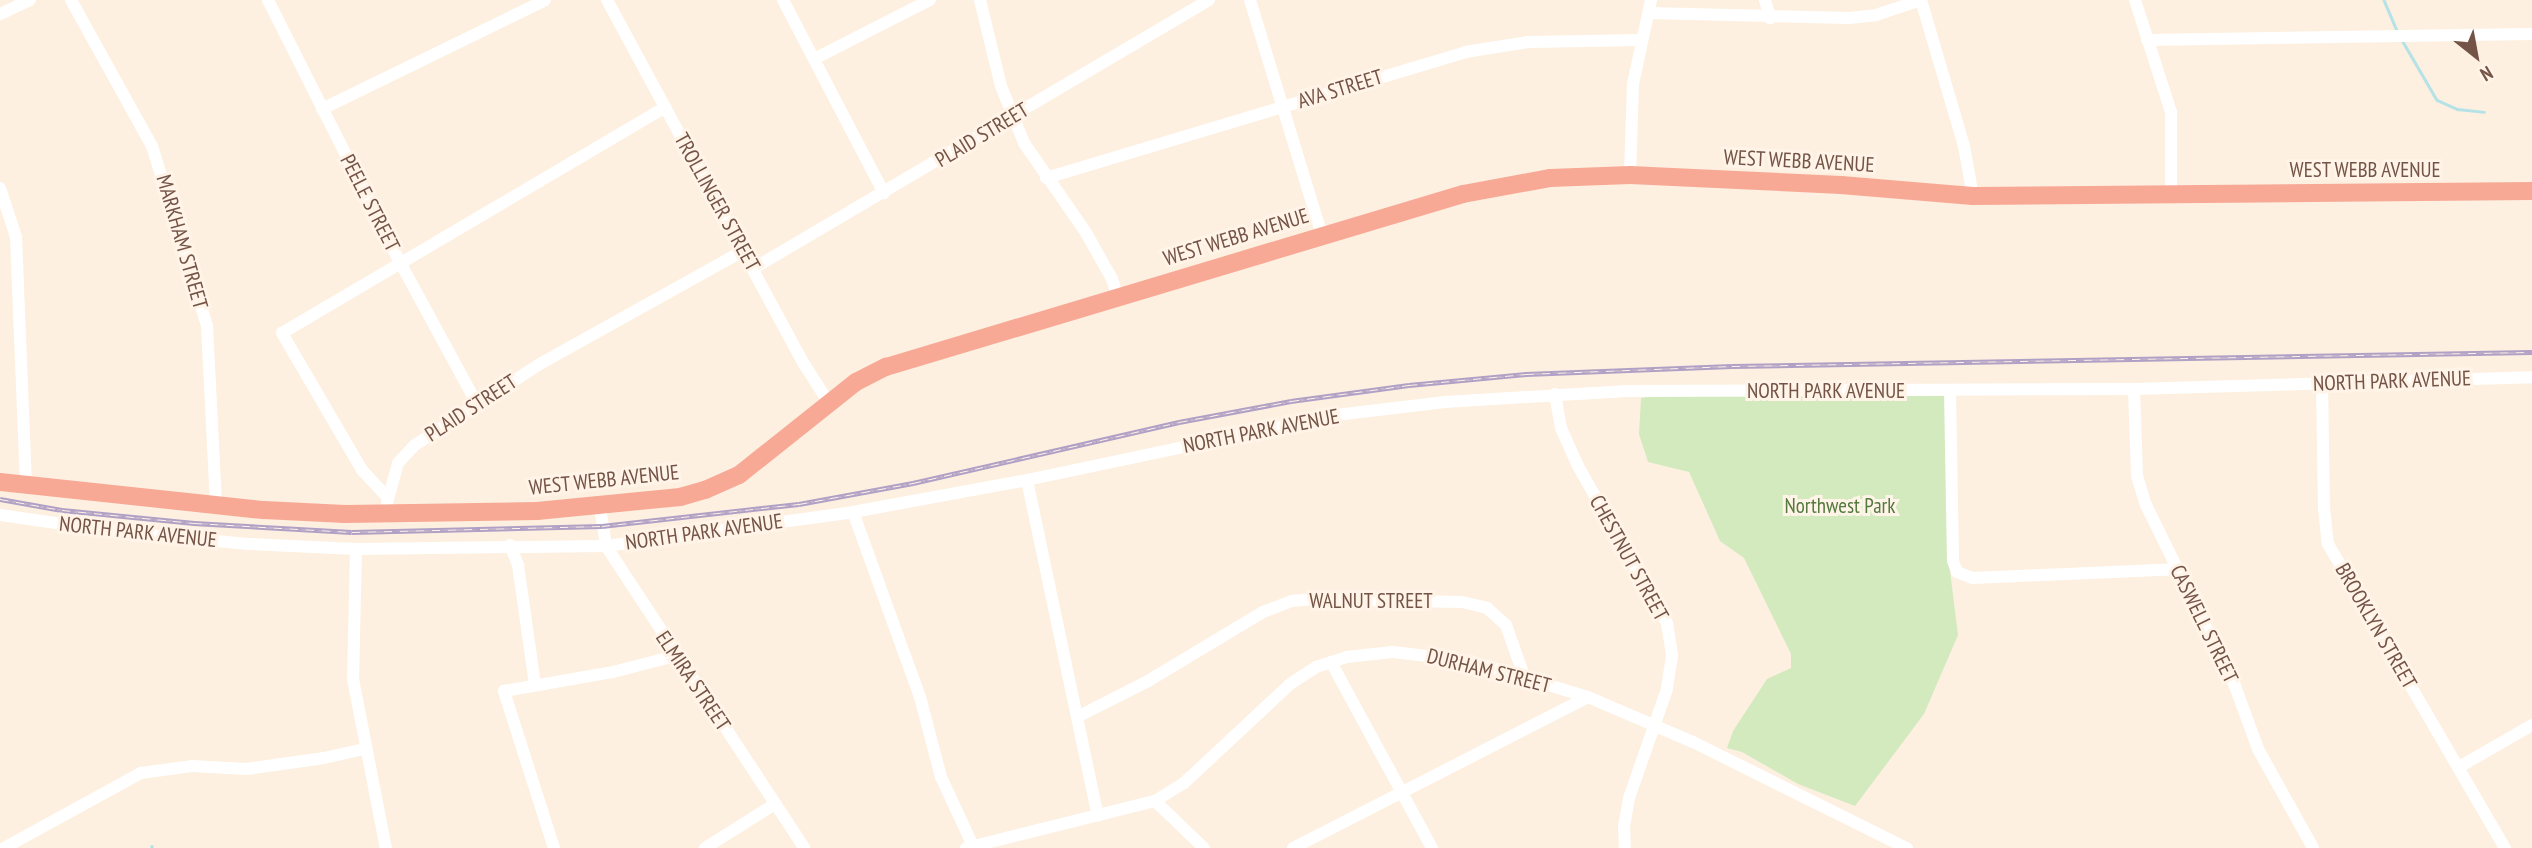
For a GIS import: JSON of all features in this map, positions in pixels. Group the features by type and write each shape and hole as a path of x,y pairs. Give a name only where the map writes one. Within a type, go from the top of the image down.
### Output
{"highway":[{"name":"WEST WEBB AVENUE","path":"0,482 216,505 600,507 680,497 726,482 762,460 829,402 856,382 886,367 1322,234 1497,186 1550,178 1630,175 1841,185 1973,196 2532,191"}],"street":[{"path":"0,14 30,0"},
{"name":"MARKHAM STREET","path":"71,0 152,146 203,314 206,326 216,505"},
{"name":"PEELE STREET","path":"268,0 401,264 477,404"},
{"path":"322,109 545,0"},
{"name":"TROLLINGER STREET","path":"607,0 804,363 829,402"},
{"path":"783,0 884,193"},
{"path":"814,59 930,0"},
{"path":"980,0 1012,117 1024,143 1099,254 1118,297"},
{"name":"PLAID STREET","path":"754,268 1209,0"},
{"path":"1251,0 1322,234"},
{"path":"1765,0 1770,18"},
{"path":"1630,175 1632,97 1640,40 1650,6 1770,18 1849,18 1876,15 1921,0 1964,146 1973,196"},
{"path":"2135,0 2171,112 2171,194"},
{"path":"2147,40 2532,34"},
{"name":"AVA STREET","path":"1046,178 1494,46 1568,40 1640,40"},
{"path":"387,507 362,470 282,333 665,107"},
{"path":"0,188 16,237 26,486"},
{"name":"PLAID STREET","path":"387,507 398,463 405,453 538,365 743,251"},
{"name":"NORTH PARK AVENUE","path":"0,514 181,538 356,549 510,545 606,546 853,512 1027,480 1336,415 1555,394 2134,389 2532,377"},
{"name":"BROOKLYN STREET","path":"2322,383 2324,508 2328,544 2505,848"},
{"name":"CASWELL STREET","path":"2134,389 2137,476 2146,505 2235,686 2258,749 2310,847"},
{"path":"1950,390 1954,446 1953,561 1961,575 1973,578 2176,569"},
{"name":"CHESTNUT STREET","path":"1555,394 1561,428 1578,466 1667,623 1670,670 1667,689 1629,797 1625,848"},
{"path":"1027,480 1098,816"},
{"name":"ELMIRA STREET","path":"600,507 606,546 675,656 804,848"},
{"path":"853,512 920,697 941,777 971,848"},
{"path":"510,545 518,565 534,685"},
{"path":"356,549 353,679 364,749 386,848"},
{"name":"WALNUT STREET","path":"1077,717 1148,681 1263,612 1292,601 1313,598 1462,602 1487,608 1506,625 1524,676"},
{"name":"DURHAM STREET","path":"971,848 1154,801 1184,783 1290,684 1316,667 1363,653 1414,653 1470,661 1524,676 1654,724 1907,848"},
{"path":"554,848 503,691 613,672 675,656"},
{"path":"1331,663 1432,848"},
{"path":"1293,848 1587,698"},
{"path":"2459,767 2532,725"},
{"path":"4,848 141,773 192,766 246,769 324,758 364,749"},
{"path":"1154,801 1204,848"},
{"path":"705,848 775,804"}],"green space":[{"name":"Northwest Park","path":"1948,396 1950,571 1958,635 1924,714 1855,806 1798,784 1742,752 1727,748 1733,731 1767,679 1791,668 1791,654 1744,558 1720,541 1689,472 1648,462 1639,434 1641,398"}],"waterway":[{"path":"2384,0 2397,31"},
{"path":"2402,40 2437,100 2457,109 2484,112"}],"railway":[{"path":"0,499 62,510 194,523 352,532 602,526 799,504 913,483 1179,422 1291,401 1409,385 1526,374 1732,366 2532,352"}]}
